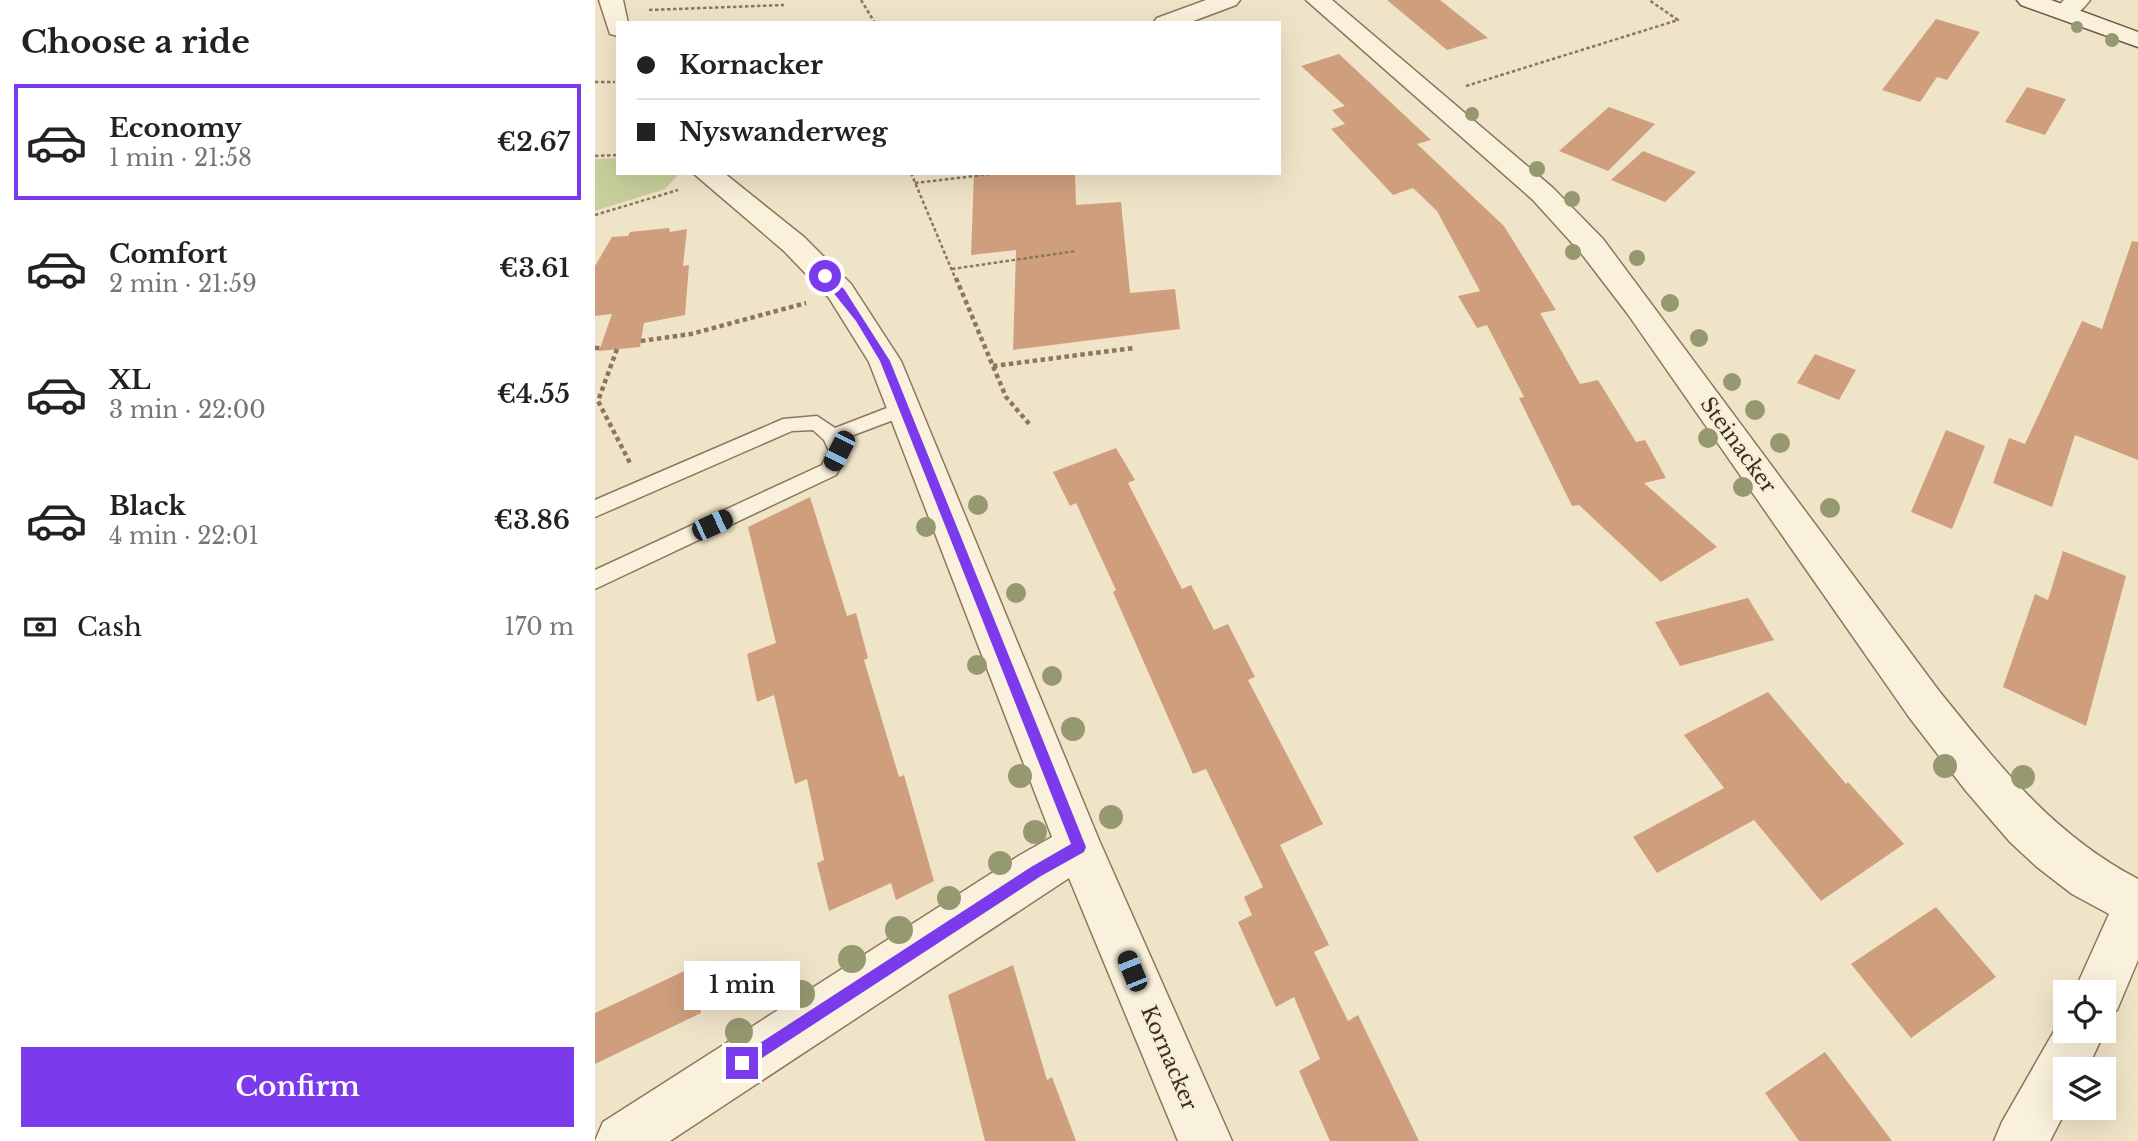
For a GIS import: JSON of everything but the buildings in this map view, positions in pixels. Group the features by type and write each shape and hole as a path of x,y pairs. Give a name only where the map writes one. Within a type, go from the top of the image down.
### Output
{"street":[{"path":"611,0 616,21"},
{"path":"1170,21 1228,0"},
{"name":"Steinacker","path":"1318,0 1543,194 1592,246 1924,704 2026,827 2089,878 2138,904"},
{"path":"2029,0 2071,6 2138,40"},
{"name":"Kornacker","path":"693,181 794,244 840,291 885,361 1079,847 1205,1141"},
{"path":"626,1140 1024,879 1079,847"},
{"path":"2104,980 2138,904"},
{"path":"2021,1141 2074,1043"}],"lane":[{"path":"832,436 905,408"},
{"path":"595,509 790,424 817,423 832,436 839,451 829,470 595,580"}],"path":[{"path":"861,0 874,21"},
{"path":"1429,97 1678,20 1649,0"},
{"path":"645,10 784,5"},
{"path":"595,82 615,82"},
{"path":"595,156 616,155"},
{"path":"912,175 1006,397 1031,426"},
{"path":"915,183 983,175"},
{"path":"595,215 693,181"},
{"path":"952,269 1076,251"},
{"path":"641,341 691,334 807,303"},
{"path":"993,366 1134,348"},
{"path":"617,349 598,401 643,488"}],"green space":[{"path":"616,158 616,175 677,176 665,189 595,211 595,159"}],"route":[{"path":"742,1063 1036,871 1079,847 885,361 860,319 840,291 825,276"}]}
